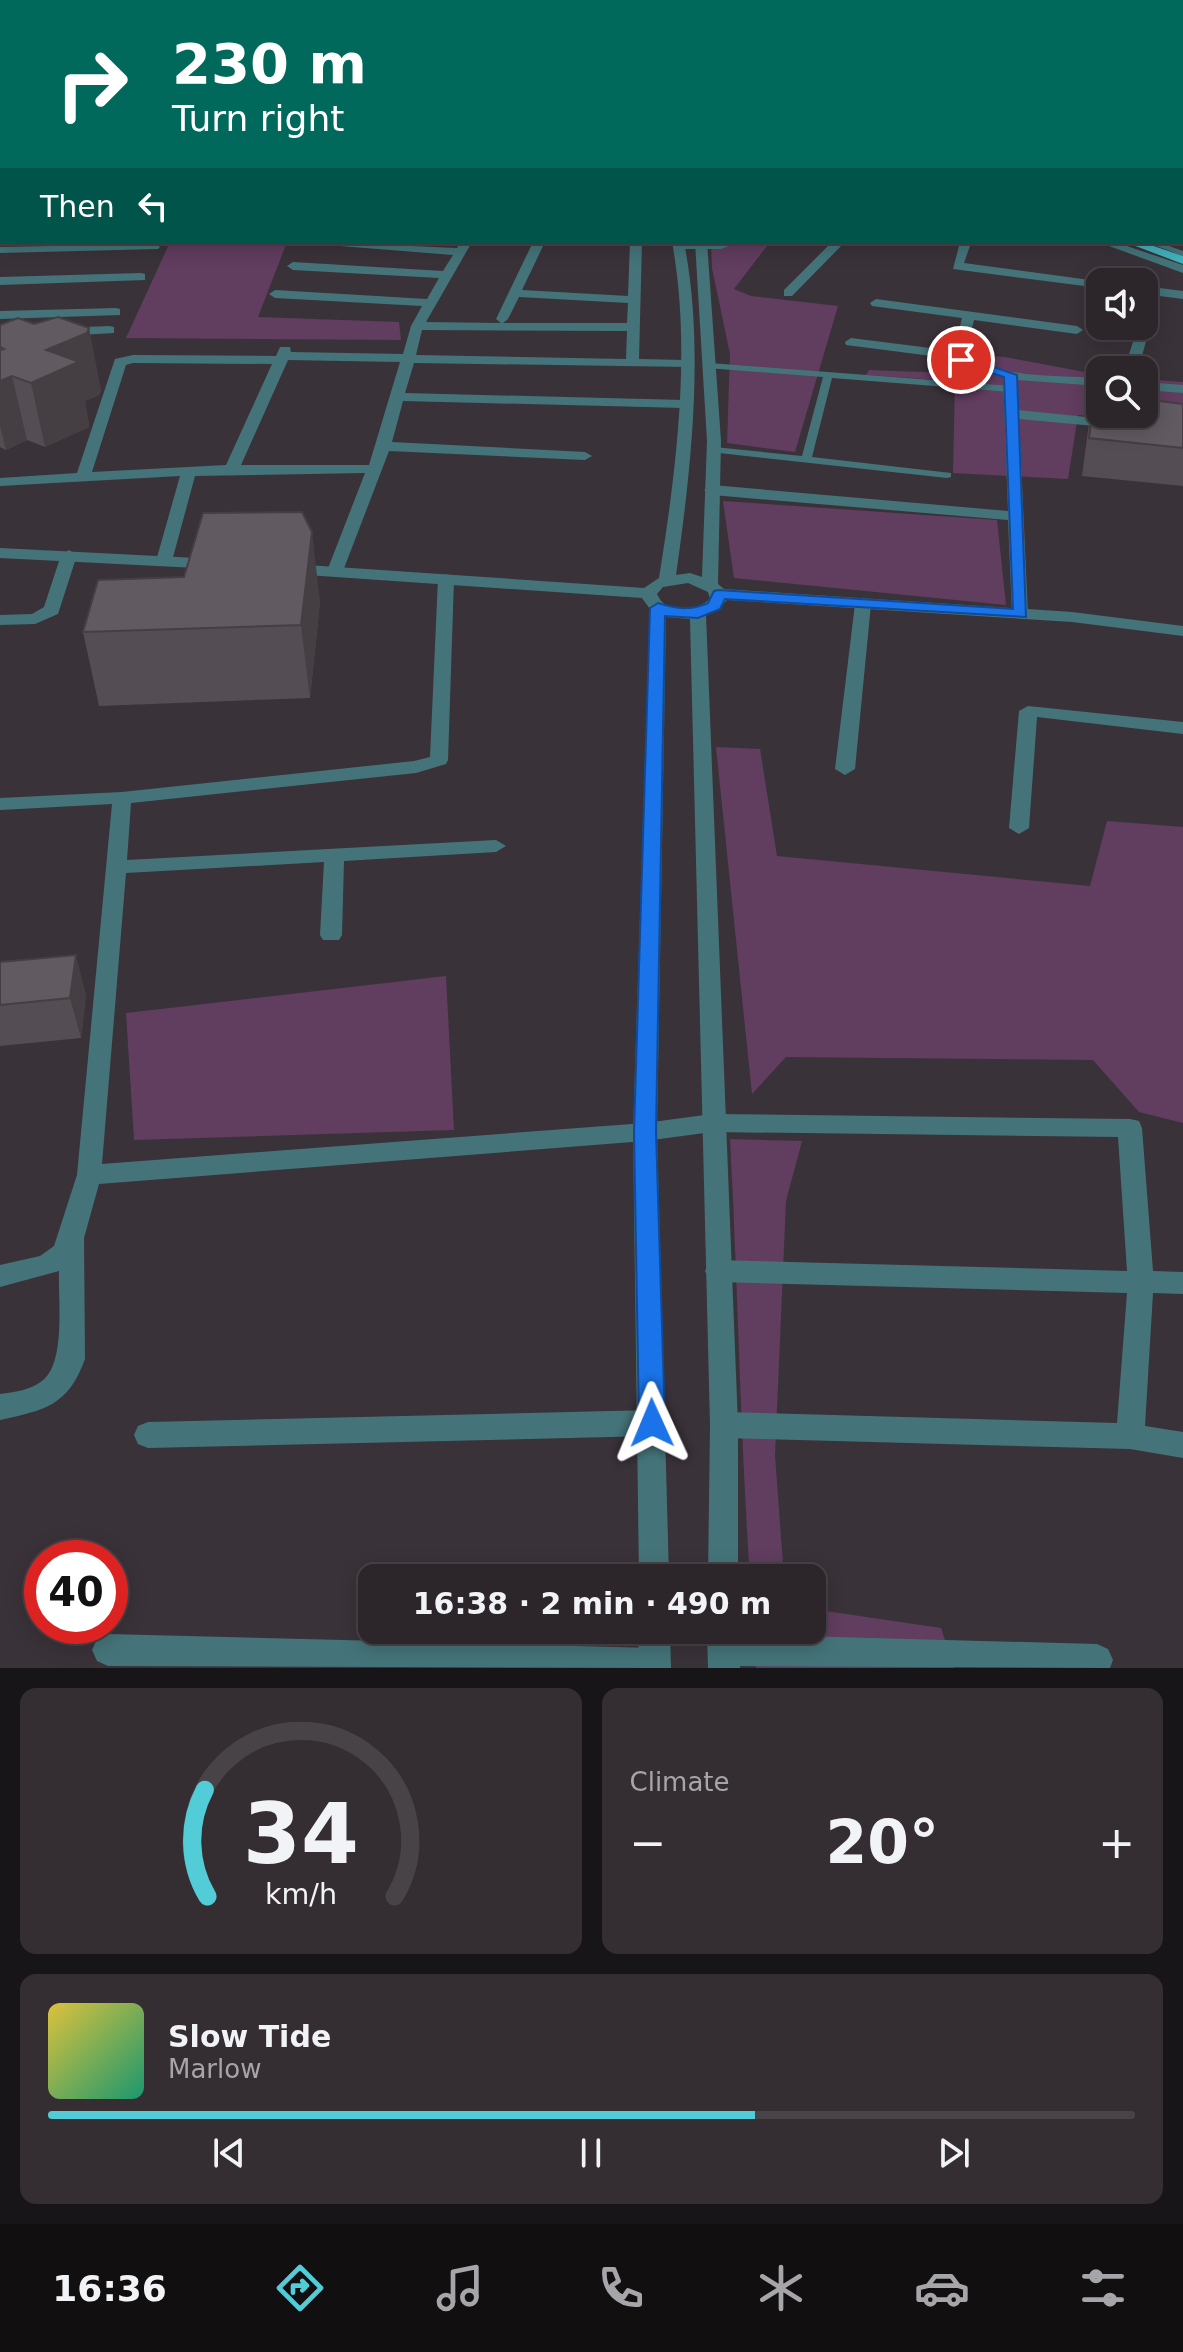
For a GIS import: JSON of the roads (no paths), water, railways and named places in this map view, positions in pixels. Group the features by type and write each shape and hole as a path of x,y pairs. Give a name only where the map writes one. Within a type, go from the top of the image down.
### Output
{"main road":[{"path":"1137,244 1183,260"}],"street":[{"path":"335,571 383,446 417,326 463,247 381,244"},
{"path":"502,319 538,244"},
{"path":"632,363 636,244"},
{"path":"273,568 446,579 653,601 673,614 698,613 715,606 714,450 701,244 678,244 685,306 684,466 667,579"},
{"path":"788,293 837,244"},
{"path":"965,244 957,266 1086,282"},
{"path":"1110,244 1183,269"},
{"path":"0,250 154,247"},
{"path":"293,266 447,275"},
{"path":"0,281 141,277"},
{"path":"1158,292 1183,295"},
{"path":"514,293 634,300"},
{"path":"275,294 430,303"},
{"path":"876,303 1077,330"},
{"path":"0,315 116,312"},
{"path":"959,356 969,316"},
{"path":"417,326 633,327"},
{"path":"47,333 109,330"},
{"path":"851,342 959,356 1011,382 1086,382"},
{"path":"83,477 108,371 120,362 133,359 284,353 408,359 684,364"},
{"path":"232,469 284,353"},
{"path":"1011,382 1020,614"},
{"path":"1158,387 1183,389"},
{"path":"397,397 684,404"},
{"path":"1012,414 1086,421"},
{"path":"383,446 585,456"},
{"path":"0,482 232,469 374,469"},
{"path":"164,561 189,471"},
{"path":"712,490 1016,516"},
{"path":"0,553 226,565"},
{"path":"0,620 35,619 52,610 69,555"},
{"path":"654,1564 645,1132 653,601 658,583 667,579 690,578 714,589 1183,631"},
{"path":"0,804 122,798 416,767 439,760 446,579"},
{"path":"845,769 863,604"},
{"path":"698,613 724,1425 723,1564"},
{"path":"1019,828 1028,711 1183,728"},
{"path":"0,1276 47,1265 64,1253 72,1236 89,1175 122,798"},
{"path":"117,867 496,846"},
{"path":"331,935 334,856"},
{"path":"89,1175 645,1132 712,1123 1130,1128 1141,1281 1130,1436"},
{"path":"0,1407 42,1397 57,1389 66,1377 71,1359 72,1236"},
{"path":"718,1271 1183,1283"},
{"path":"148,1435 652,1423"},
{"path":"724,1425 1130,1436 1183,1445"},
{"path":"108,1650 655,1666 654,1644"},
{"path":"724,1649 1097,1660"}],"lane":[{"path":"1156,244 1183,254"},
{"path":"710,366 828,375 1011,382"},
{"path":"806,460 828,375"},
{"path":"714,450 947,475"}]}
